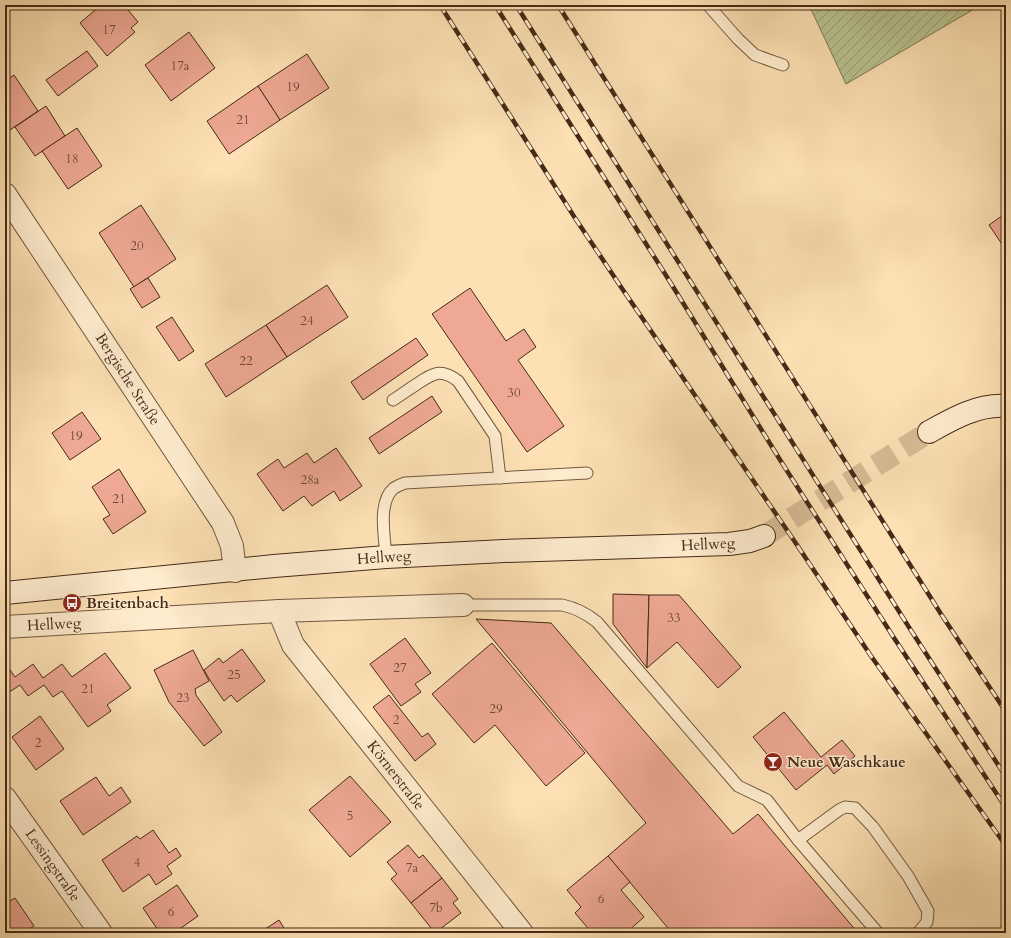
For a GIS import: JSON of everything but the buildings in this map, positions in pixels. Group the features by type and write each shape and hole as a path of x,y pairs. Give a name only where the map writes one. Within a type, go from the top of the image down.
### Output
{"street":[{"name":"Bergische Straße","path":"5,194 223,523 232,546 235,571"},
{"path":"929,432 955,417 976,410 1006,406"},
{"name":"Hellweg","path":"5,593 274,566 386,557 504,550 729,544 750,541 764,536"},
{"name":"Hellweg","path":"5,627 279,611 463,605"},
{"name":"Körnerstraße","path":"279,611 293,645 522,933"},
{"name":"Lessingstraße","path":"5,798 101,933"}],"lane":[{"path":"708,5 738,39 755,54 783,65"},
{"path":"393,400 431,374 440,373 450,375 458,381 495,436 500,478"},
{"path":"386,557 383,508 388,496 394,488 405,483 587,473"},
{"path":"463,605 562,605 572,607 586,613 596,622 738,786 767,800 798,840 878,933"},
{"path":"798,840 839,810 845,807 855,808 873,827 908,876 928,912 927,922 918,933"}],"green space":[{"path":"809,5 981,5 846,84"}],"tunnel":[{"path":"764,536 929,432"}],"railway":[{"path":"440,5 575,218 621,287 871,656 1006,846"},
{"path":"495,5 667,277 782,463 896,641 1006,808"},
{"path":"516,5 912,632 1006,777"},
{"path":"558,5 941,614 1006,712"}],"place":[{"name":"Breitenbach","path":"72,603"},
{"name":"Neue Waschkaue","path":"773,762"}]}
